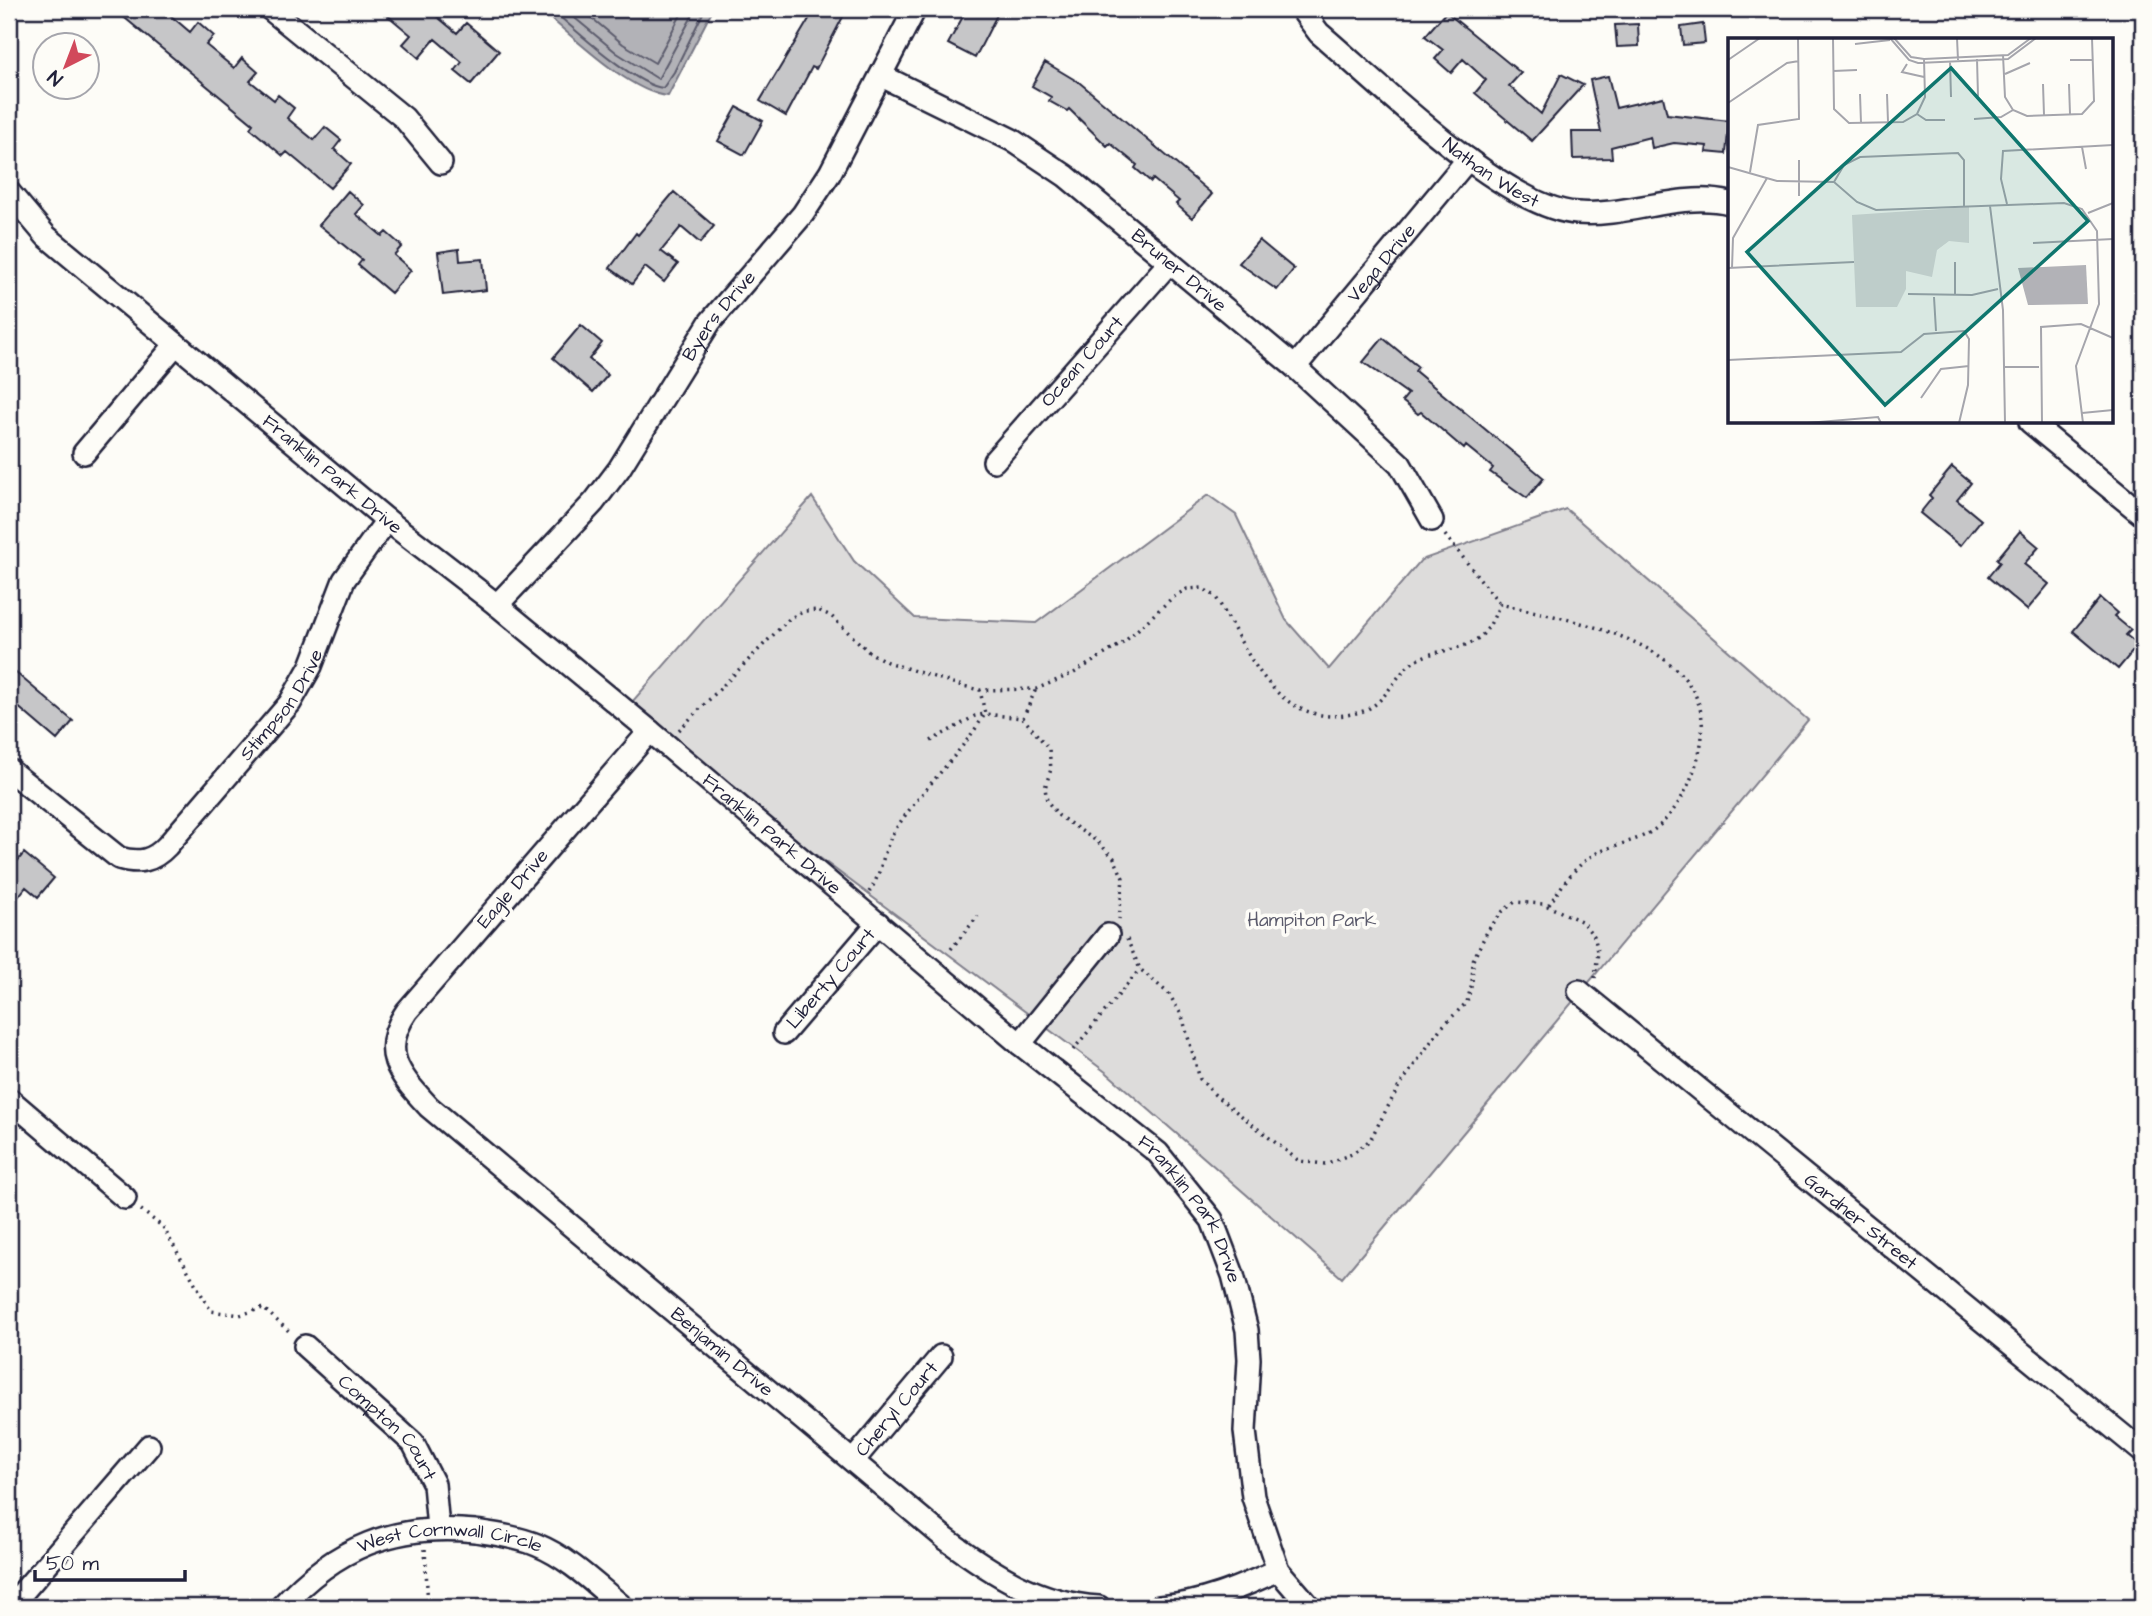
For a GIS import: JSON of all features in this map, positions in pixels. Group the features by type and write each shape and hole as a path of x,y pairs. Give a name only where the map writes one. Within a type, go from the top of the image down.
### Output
{"street":[{"path":"270,9 404,118 441,163"},
{"name":"Byers Drive","path":"497,605 594,502 619,469 710,322 810,203 830,173 915,9"},
{"name":"Nathan West","path":"1301,9 1319,33 1468,159 1518,194 1551,209 1595,213 1693,199 1728,203"},
{"name":"Bruner Drive","path":"882,76 1012,140 1066,176 1295,367 1400,464 1432,520"},
{"name":"Vega Drive","path":"1295,367 1468,159"},
{"name":"Franklin Park Drive","path":"9,192 46,236 387,520 497,605 859,904 1020,1044 1158,1153 1212,1220 1233,1275 1247,1330 1247,1468 1253,1497 1279,1570 1310,1607"},
{"name":"Ocean Court","path":"994,461 1170,263"},
{"path":"84,453 176,344"},
{"path":"2032,424 2143,515"},
{"name":"Stimpson Drive","path":"9,770 119,858 141,862 152,859 167,846 290,703 311,666 344,580 387,520"},
{"name":"Eagle Drive","path":"392,1056 398,1023 407,1011 658,738"},
{"name":"Liberty Court","path":"784,1032 878,923"},
{"path":"1020,1044 1108,935"},
{"name":"Gardner Street","path":"1584,995 2143,1452"},
{"name":"Benjamin Drive","path":"392,1056 405,1081 429,1107 853,1461 992,1573 1020,1588 1086,1607"},
{"path":"9,1099 125,1198"},
{"name":"Compton Court","path":"305,1346 413,1443 434,1484 431,1528"},
{"name":"Cheryl Court","path":"853,1461 941,1356"},
{"path":"9,1607 149,1446"},
{"name":"West Cornwall Circle","path":"281,1607 313,1577 353,1550 398,1532 431,1528 512,1537 537,1545 559,1557 623,1607"},
{"path":"1160,1607 1182,1606 1222,1595 1279,1570"}],"path":[{"path":"1432,520 1500,604 1610,633 1650,649 1680,673 1693,688 1702,712 1703,738 1697,764 1675,808 1645,837 1597,853 1579,866 1548,906"},
{"path":"658,738 790,618 805,611 818,610 831,615 869,652 887,662 980,690 1036,689 1074,673 1123,643 1179,594 1202,588 1215,596 1266,681 1286,702 1311,715 1340,716 1366,710 1384,697 1410,664 1423,656 1462,647 1482,636 1500,604"},
{"path":"1023,718 1036,689"},
{"path":"859,904 874,885 894,830 974,733 985,714 980,690"},
{"path":"931,741 975,716 985,714 1023,718 1049,749 1051,769 1045,788 1047,801 1059,816 1098,842 1114,858 1123,878 1119,918 1140,969 1169,995 1182,1016 1200,1079 1215,1095 1299,1161 1325,1164 1352,1154 1370,1140 1398,1088 1440,1030 1467,1002 1472,983 1473,960 1488,930 1503,911 1515,902 1548,906 1581,921 1594,936 1598,966 1584,995"},
{"path":"951,949 978,916"},
{"path":"1073,1050 1140,969"},
{"path":"125,1198 163,1227 211,1311 240,1315 263,1308 305,1346"},
{"path":"428,1607 431,1528"}],"green space":[{"name":"Hampiton Park","path":"1208,495 1236,515 1286,620 1329,669 1421,560 1566,509 1808,720 1342,1278 1107,1073 624,711 812,497 854,561 915,618 1036,623"}],"water":[{"path":"540,9 713,9 668,96 636,85 619,74"}],"building":[{"path":"114,9 163,9 190,32 198,22 214,36 206,45 234,68 242,58 258,72 250,81 274,100 278,95 294,108 287,118 314,140 325,127 341,140 334,149 351,164 330,188 287,152 283,156 250,128 253,124"},
{"path":"380,9 428,9 457,33 466,23 499,51 471,84 455,71 462,62 435,39 419,58 403,44 411,35"},
{"path":"815,9 847,9 816,69 812,67 786,116 760,101"},
{"path":"967,9 1000,9 975,58 948,44"},
{"path":"1446,12 1521,73 1509,86 1541,114 1561,74 1583,85 1532,141 1475,93 1486,80 1463,59 1451,73 1435,59 1443,50 1425,36"},
{"path":"1638,24 1639,46 1617,47 1615,25"},
{"path":"1703,24 1705,43 1683,45 1681,27"},
{"path":"1045,62 1080,83 1212,194 1192,218 1176,204 1179,201 1135,168 1137,165 1110,143 1107,146 1069,109 1067,111 1049,101 1051,97 1032,86"},
{"path":"1608,76 1616,108 1663,97 1667,114 1728,121 1726,154 1706,152 1707,146 1674,143 1652,148 1650,137 1611,147 1612,158 1573,159 1572,132 1601,132 1590,80"},
{"path":"737,107 763,121 744,155 718,141"},
{"path":"348,191 364,205 356,214 382,236 386,232 402,246 394,255 411,270 391,293 358,265 362,260 319,225"},
{"path":"674,192 714,226 700,243 681,227 661,251 678,264 664,282 645,267 632,284 610,268 636,233 638,235"},
{"path":"1259,240 1294,269 1277,290 1239,263"},
{"path":"459,249 460,261 483,259 486,290 443,295 438,252"},
{"path":"581,325 602,343 589,359 608,375 593,392 553,358"},
{"path":"1383,338 1418,367 1415,371 1544,478 1527,498 1490,472 1493,468 1466,446 1464,449 1421,412 1418,414 1402,401 1408,394 1363,362"},
{"path":"1952,467 1971,483 1957,500 1981,520 1960,546 1920,513 1932,498 1929,495"},
{"path":"2020,531 2039,547 2024,564 2049,584 2027,610 1988,577 2000,562 1997,559"},
{"path":"2100,598 2117,613 2114,616 2131,630 2126,635 2138,645 2118,669 2073,631"},
{"path":"9,667 73,721 57,740 9,699"},
{"path":"24,853 54,878 38,897 26,887 18,897 9,890 9,872"}]}
